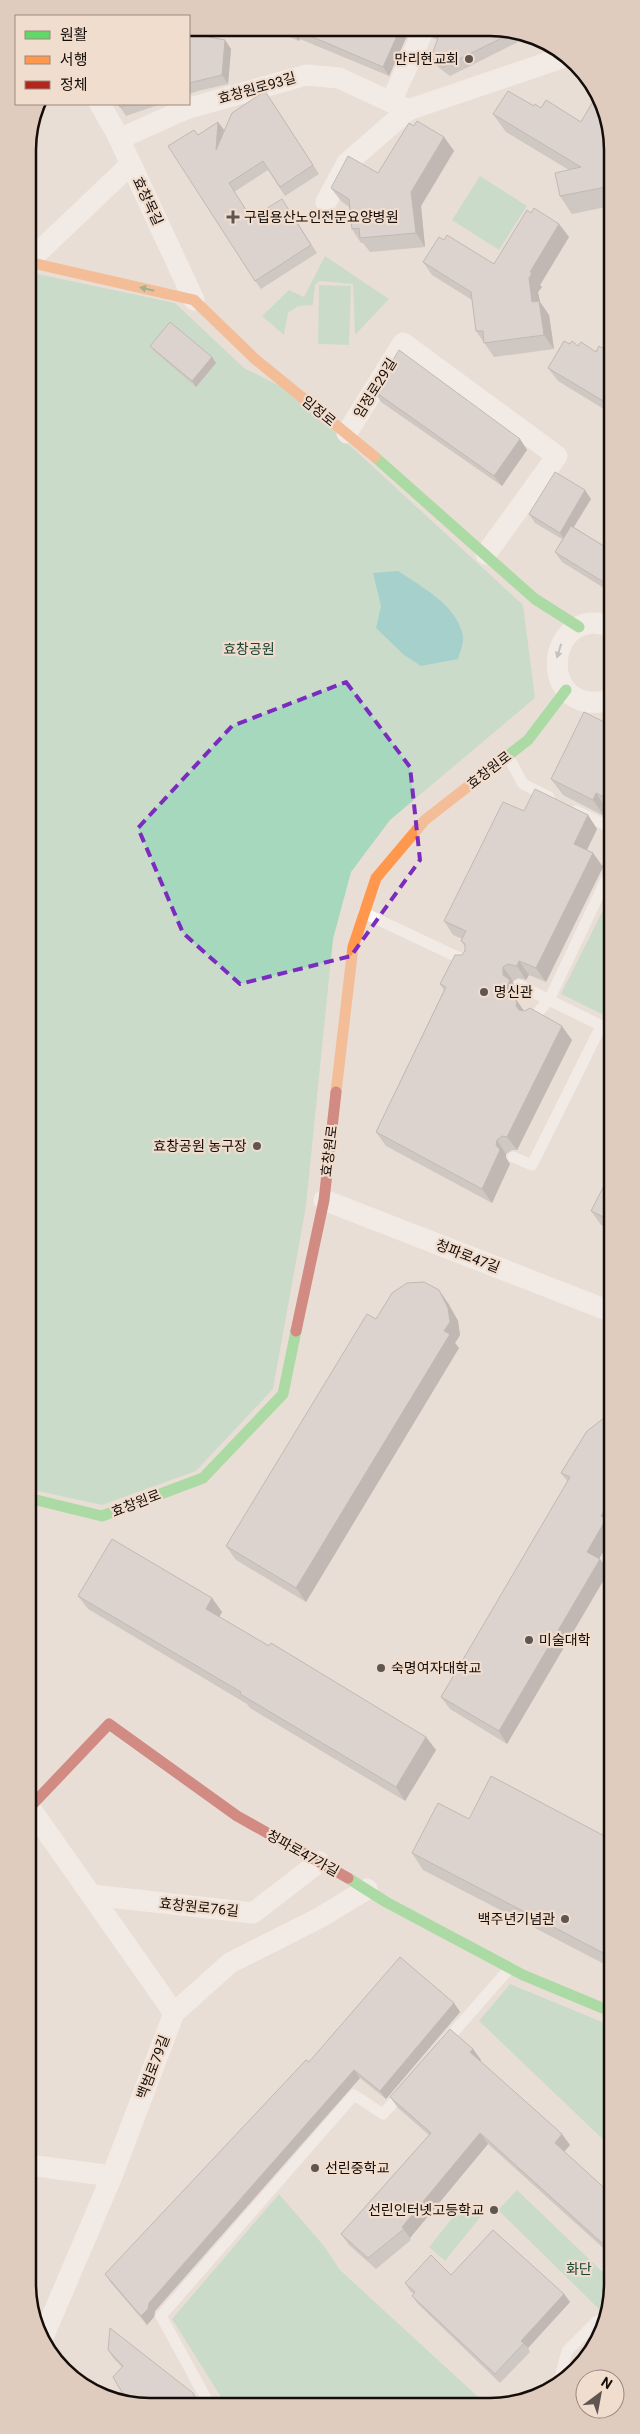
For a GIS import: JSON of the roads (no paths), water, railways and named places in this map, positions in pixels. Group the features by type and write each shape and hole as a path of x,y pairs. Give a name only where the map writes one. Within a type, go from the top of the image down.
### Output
{"street":[{"path":"326,202 347,163 400,106 422,36"},
{"path":"400,106 557,59"},
{"name":"효창원로93길","path":"119,140 186,109 306,75 339,78 400,106"},
{"name":"효창목길","path":"101,105 131,164 194,300"},
{"path":"36,254 131,164"},
{"path":"36,264 194,300"},
{"name":"임정로","path":"194,300 255,359 347,433 535,599 579,627"},
{"name":"임정로29길","path":"347,433 404,343 557,456 486,554"},
{"path":"604,626 591,624 579,627 565,638 557,655 556,667 559,679 566,690 575,697 587,702 604,702"},
{"name":"효창원로","path":"36,1500 102,1516 203,1478 283,1394 324,1200 353,947 376,878 424,820 528,740 566,690"},
{"name":"청파로47길","path":"324,1200 604,1309"},
{"name":"청파로47가길","path":"36,1797 109,1724 237,1816 367,1889 386,1902 510,1968 604,2009"},
{"path":"36,1814 174,2013"},
{"name":"효창원로76길","path":"92,1895 253,1912 319,1862"},
{"name":"백범로79길","path":"46,2330 112,2176 174,2013 230,1963 321,1917 367,1889"},
{"path":"36,2166 112,2176"}],"lane":[{"path":"508,756 523,784 604,824"},
{"path":"533,1018 549,1000 604,884"},
{"path":"364,913 468,962"},
{"path":"519,986 604,1027"},
{"path":"513,1157 532,1165 604,1033"},
{"path":"438,2050 510,1968"},
{"path":"206,2398 161,2316 354,2095 383,2114 408,2086"},
{"path":"561,2372 567,2351 597,2321"}],"water":[{"path":"398,571 428,590 454,615 463,636 458,659 421,666 404,655 376,628 381,606 373,573"}],"place":[{"name":"만리현교회","path":"469,59"},
{"name":"구립용산노인전문요양병원","path":"233,217"},
{"name":"명신관","path":"484,992"},
{"name":"효창공원 농구장","path":"257,1146"},
{"name":"미술대학","path":"529,1640"},
{"name":"숙명여자대학교","path":"381,1668"},
{"name":"백주년기념관","path":"565,1919"},
{"name":"선린중학교","path":"315,2168"},
{"name":"선린인터넷고등학교","path":"494,2210"}],"park label":[{"name":"효창공원","path":"249,649"},
{"name":"화단","path":"579,2269"}]}
